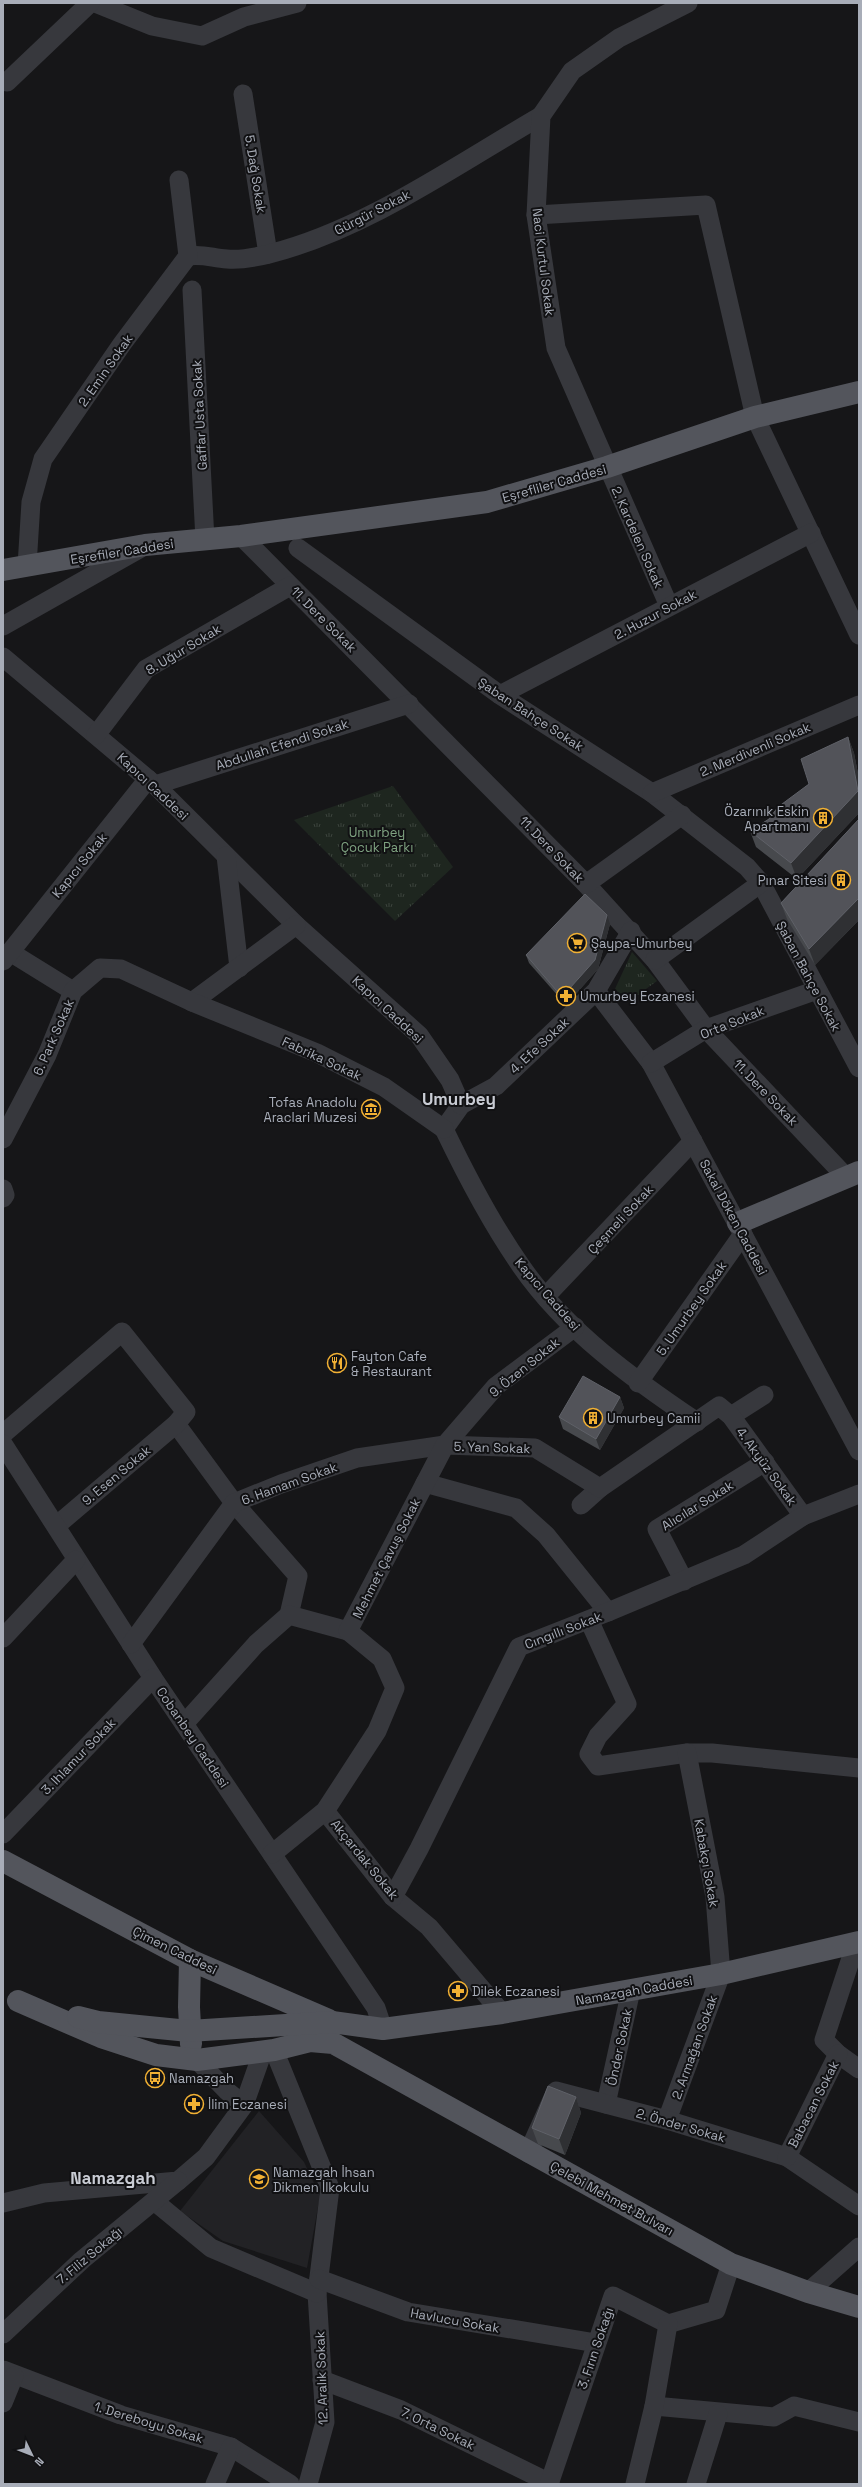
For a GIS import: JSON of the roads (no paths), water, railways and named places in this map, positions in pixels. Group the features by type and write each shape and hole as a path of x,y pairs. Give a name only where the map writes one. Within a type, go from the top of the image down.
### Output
{"main road":[{"name":"Eşrefliler Caddesi","path":"241,536 487,502 607,468 755,417 859,392"},
{"name":"Eşrefiler Caddesi","path":"3,570 145,545 241,536"},
{"path":"740,1228 853,1175"},
{"name":"Çimen Caddesi","path":"3,1861 190,1960 332,2022"},
{"name":"Namazgah Caddesi","path":"332,2022 383,2029 502,2013 721,1974 857,1942"},
{"path":"190,1960 189,2031 191,2044 198,2060"},
{"path":"10,1999 98,2022 189,2031 332,2022 333,2043 310,2041 269,2050 198,2060 156,2055 101,2037 10,1999"},
{"name":"Çelebi Mehmet Bulvarı","path":"333,2043 528,2153 589,2184 731,2264 808,2292 859,2307"}],"street":[{"path":"7,82 90,3"},
{"path":"95,3 152,26 202,36 244,17 297,3"},
{"path":"541,116 572,71 618,38 688,3"},
{"name":"5. Dağ Sokak","path":"243,94 268,254"},
{"name":"Naci Kurtul Sokak","path":"541,116 536,215 556,348 607,468"},
{"name":"Gürgür Sokak","path":"188,256 203,254 227,259 268,254 336,231 396,202 541,116"},
{"path":"179,180 188,256"},
{"path":"536,215 706,205 755,417 859,634"},
{"name":"2. Emin Sokak","path":"28,566 31,502 43,459 122,344 188,256"},
{"name":"Gaffar Usta Sokak","path":"192,290 205,540"},
{"name":"2. Kardelen Sokak","path":"607,468 669,606"},
{"name":"2. Huzur Sokak","path":"500,695 811,533"},
{"name":"11. Dere Sokak","path":"241,536 586,884 655,960 706,1029 853,1175"},
{"path":"3,626 145,545"},
{"name":"Şaban Bahçe Sokak","path":"298,548 500,695 652,793 747,867 761,883 859,1068"},
{"name":"8. Uğur Sokak","path":"96,735 146,669 290,586"},
{"name":"Kapıcı Caddesi","path":"3,658 151,782 296,925 419,1035 450,1080 461,1104"},
{"name":"Abdullah Efendi Sokak","path":"151,782 409,704"},
{"name":"2. Merdivenli Sokak","path":"652,793 859,705"},
{"name":"Kapıcı Sokak","path":"73,991 6,956 151,782"},
{"path":"586,884 682,815"},
{"path":"226,856 239,968"},
{"path":"655,960 761,883"},
{"path":"776,913 791,896"},
{"path":"192,1002 296,925"},
{"name":"4. Efe Sokak","path":"461,1104 496,1086 596,991 630,932"},
{"name":"6. Park Sokak","path":"3,1139 46,1055 73,991 100,968 121,969 192,1002"},
{"name":"Orta Sokak","path":"651,1063 706,1029 817,990"},
{"name":"Sakal Döken Caddesi","path":"596,991 651,1063 859,1451"},
{"name":"Fabrika Sokak","path":"192,1002 318,1053 384,1087 444,1129"},
{"path":"444,1129 461,1104"},
{"name":"Kapıcı Caddesi","path":"444,1129 473,1190 522,1267 546,1296 575,1327 638,1383 697,1422"},
{"name":"Çeşmeli Sokak","path":"546,1296 693,1141"},
{"path":"3,1189 5,1195 3,1198"},
{"name":"5. Umurbey Sokak","path":"638,1383 740,1228"},
{"name":"9. Özen Sokak","path":"444,1445 496,1386 575,1327"},
{"path":"3,1434 122,1332 186,1412 176,1424 234,1503 298,1576 289,1615 256,1644 184,1724"},
{"path":"581,1505 600,1488 719,1406 730,1416 764,1395"},
{"name":"4. Akyüz Sokak","path":"730,1416 803,1516"},
{"name":"9. Esen Sokak","path":"56,1526 176,1424"},
{"name":"Cobanbey Caddesi","path":"3,1444 153,1678 376,2008 383,2029"},
{"name":"Mehmet Çavuş Sokak","path":"272,1854 326,1811 376,1731 395,1688 382,1659 348,1631 444,1445"},
{"name":"5. Yan Sokak","path":"444,1445 535,1448 600,1488"},
{"name":"6. Hamam Sokak","path":"131,1644 234,1503 280,1484 357,1458 444,1445"},
{"name":"Alıcılar Sokak","path":"684,1581 657,1529 765,1462"},
{"path":"425,1483 516,1508 546,1535 608,1612"},
{"name":"Cıngıllı Sokak","path":"393,1896 419,1849 518,1647 744,1556 803,1516 859,1494"},
{"path":"3,1638 76,1560"},
{"path":"289,1615 348,1631"},
{"path":"588,1620 627,1704 598,1736 589,1754 598,1766 687,1753 712,1753 859,1768"},
{"name":"3. Ihlamur Sokak","path":"3,1834 153,1678"},
{"name":"Kabakçı Sokak","path":"687,1753 715,1897 721,1974"},
{"name":"Akçardak Sokak","path":"326,1811 393,1896 430,1927 502,2013"},
{"name":"Babacan Sokak","path":"787,2156 838,2054 824,2040 857,1942"},
{"name":"2. Armağan Sokak","path":"667,2120 721,1974"},
{"name":"Önder Sokak","path":"606,2104 631,1990"},
{"name":"7. Filiz Sokağı","path":"3,2334 82,2260 206,2157 244,2105 269,2050"},
{"name":"12. Aralık Sokak","path":"269,2050 330,2188 318,2286 322,2380 326,2422 308,2484"},
{"path":"838,2054 859,2069"},
{"path":"198,2060 227,2092 244,2105"},
{"name":"2. Önder Sokak","path":"528,2153 556,2091 667,2120 787,2156 859,2206"},
{"path":"3,2203 44,2192 178,2181"},
{"name":"Havlucu Sokak","path":"154,2201 211,2248 318,2286 408,2312 596,2343"},
{"path":"808,2292 859,2247"},
{"path":"635,2484 654,2406 668,2324 716,2310 731,2264"},
{"name":"3. Fırın Sokağı","path":"549,2484 613,2296 668,2324"},
{"path":"3,2403 9,2373"},
{"name":"1. Dereboyu Sokak","path":"9,2373 121,2415 231,2447 290,2484"},
{"name":"7. Orta Sokak","path":"322,2380 401,2410 549,2484"},
{"path":"654,2406 718,2414 774,2417 794,2406 859,2422"},
{"path":"696,2484 718,2414"},
{"path":"214,2484 231,2447"}],"place":[{"name":"Özarınık Eskin Apartmanı","path":"823,818"},
{"name":"Pınar Sitesi","path":"841,880"},
{"name":"Şaypa-Umurbey","path":"577,943"},
{"name":"Umurbey Eczanesi","path":"566,996"},
{"name":"Tofas Anadolu Araclari Muzesi","path":"371,1109"},
{"name":"Fayton Cafe & Restaurant","path":"337,1363"},
{"name":"Umurbey Camii","path":"593,1418"},
{"name":"Dilek Eczanesi","path":"458,1991"},
{"name":"Namazgah","path":"155,2078"},
{"name":"İlim Eczanesi","path":"194,2104"},
{"name":"Namazgah İhsan Dikmen İlkokulu","path":"259,2179"}],"district":[{"name":"Umurbey","path":"459,1099"},
{"name":"Namazgah","path":"113,2178"}],"park label":[{"name":"Umurbey Çocuk Parkı","path":"377,840"}]}
